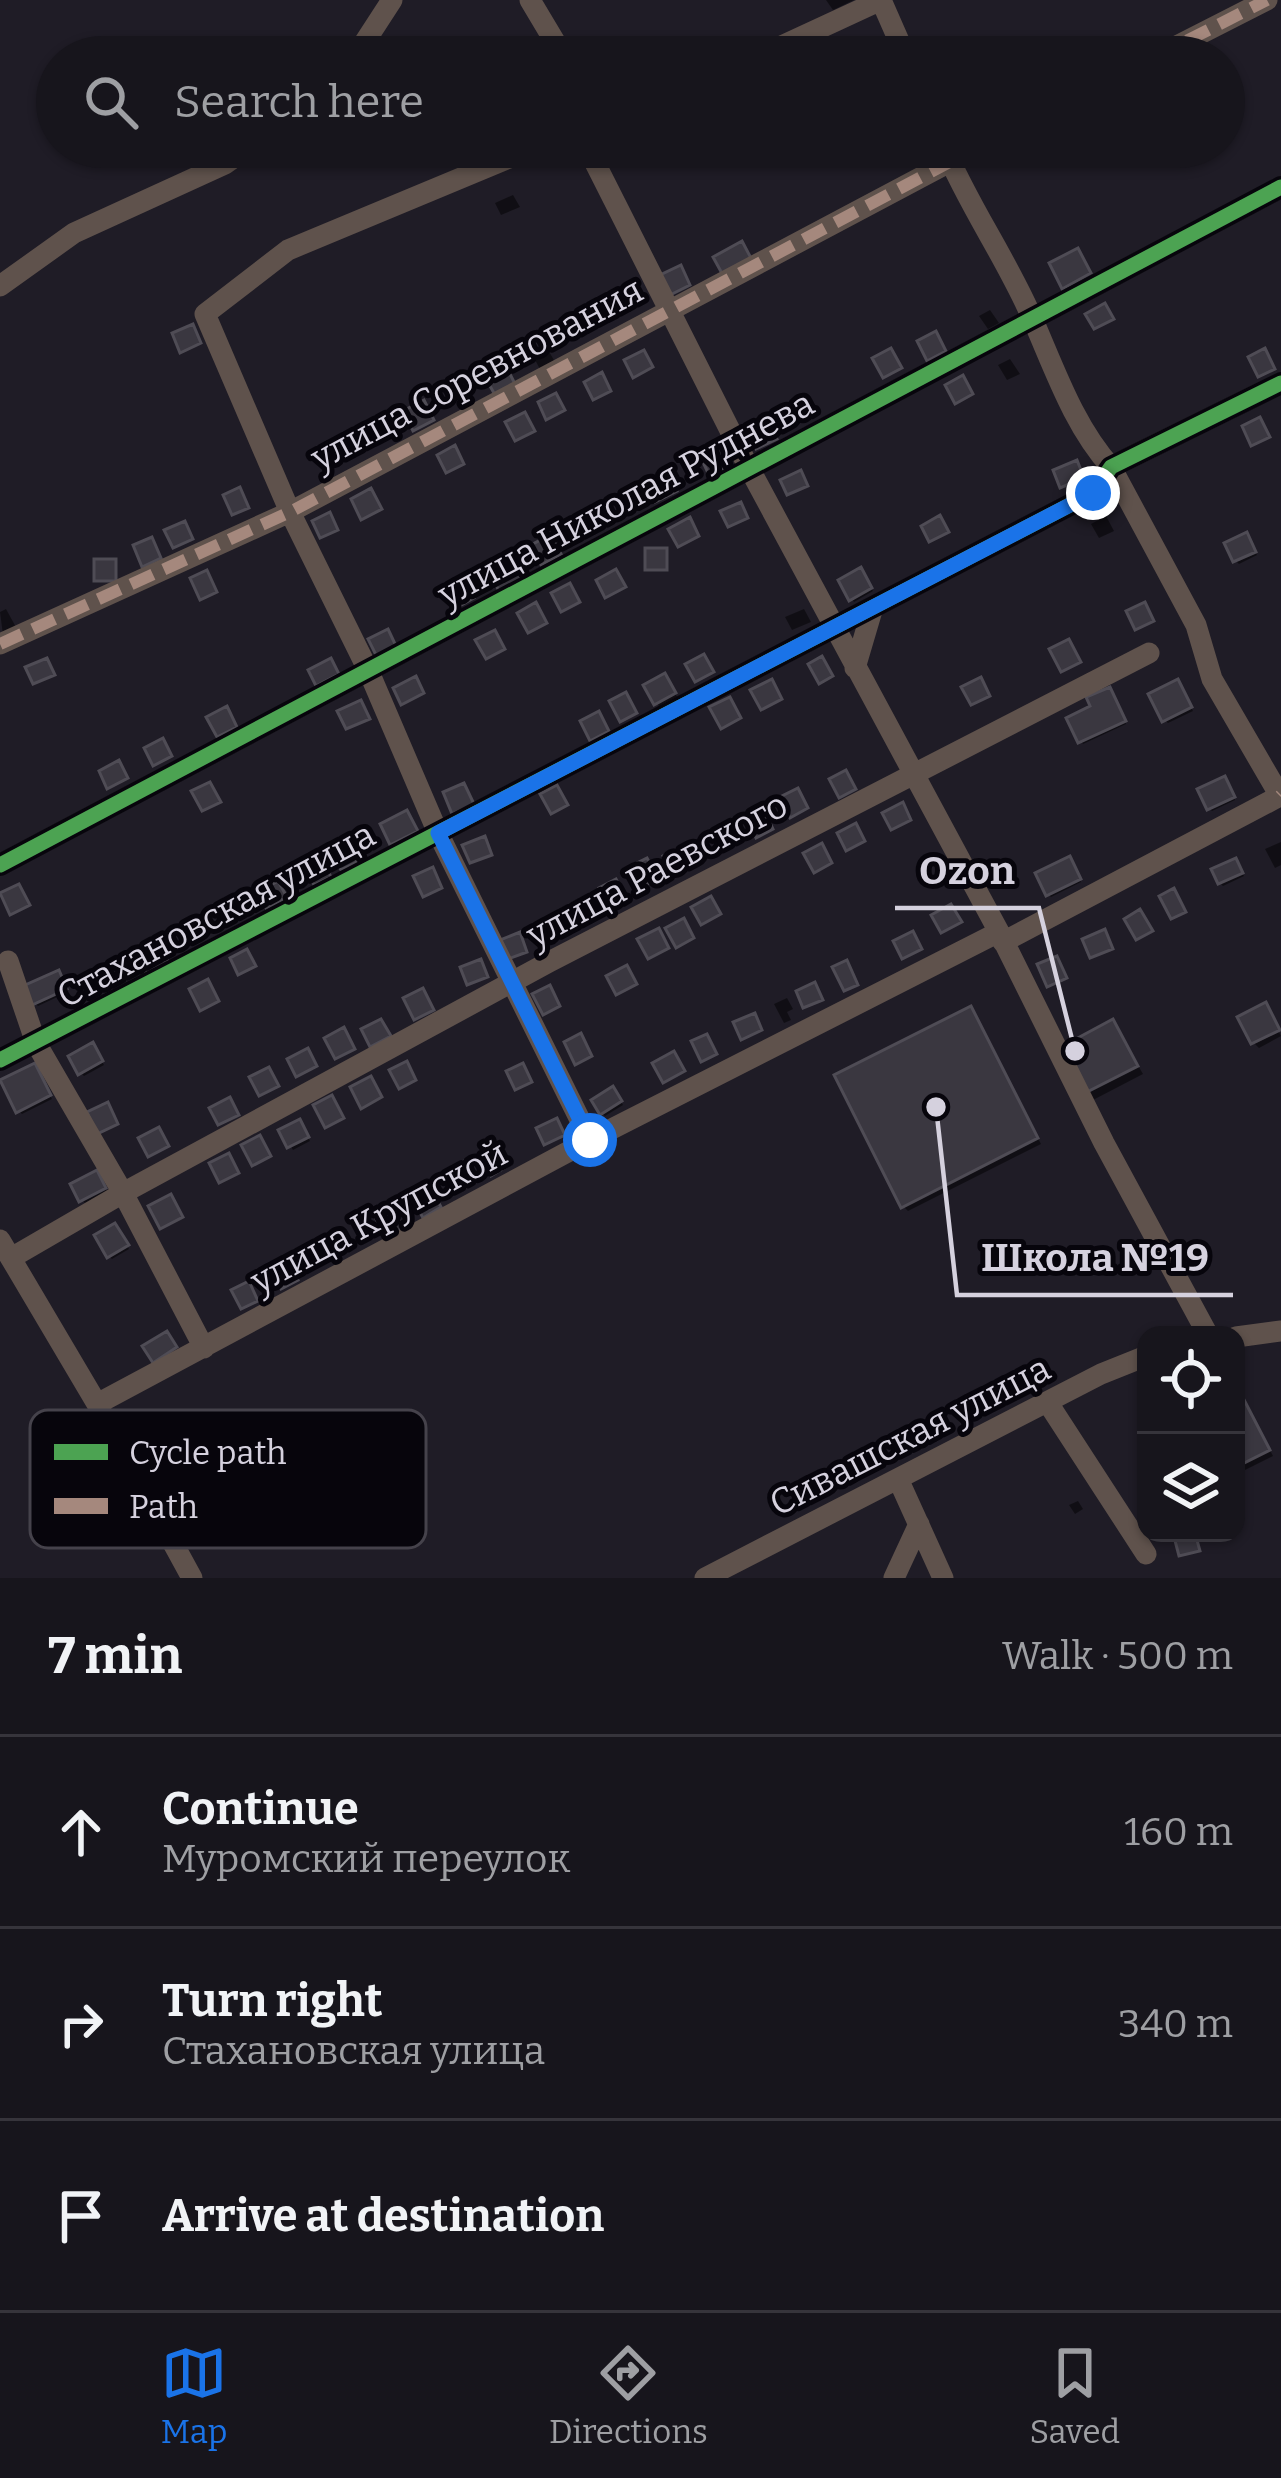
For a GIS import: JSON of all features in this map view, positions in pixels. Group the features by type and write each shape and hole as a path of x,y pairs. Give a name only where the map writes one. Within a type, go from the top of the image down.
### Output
{"street":[{"path":"369,36 392,0"},
{"path":"530,0 551,36"},
{"path":"803,36 881,0 896,36"},
{"path":"1196,36 1267,0"},
{"path":"0,286 74,233 216,168"},
{"path":"485,168 288,250 205,314 438,833 590,1140"},
{"path":"597,168 748,466 1203,1326"},
{"name":"улица Соревнования","path":"0,644 290,512 921,168"},
{"path":"953,168 1033,320 1074,411 1095,449 1112,466 1196,626 1212,679 1281,796"},
{"name":"улица Николая Руднева","path":"0,865 1281,187"},
{"name":"Стахановская улица","path":"0,1060 1093,493 1112,466 1281,383"},
{"path":"855,668 873,607"},
{"name":"улица Раевского","path":"5,1249 123,1192 1149,653"},
{"name":"улица Крупской","path":"97,1404 590,1140 1001,937 1103,892 1281,796"},
{"path":"8,962 36,1043 123,1192 204,1348"},
{"path":"5,1249 100,1410"},
{"path":"1245,1336 1281,1330"},
{"name":"Сивашская улица","path":"705,1578 1137,1360"},
{"path":"1048,1403 1146,1554"},
{"path":"899,1481 943,1578"},
{"path":"894,1578 919,1524"},
{"path":"176,1548 192,1578"}],"building":[{"path":"742,241 753,262 724,277 713,257"},
{"path":"1078,248 1091,273 1062,289 1049,263"},
{"path":"681,265 690,285 668,296 658,276"},
{"path":"1105,303 1114,319 1094,329 1085,314"},
{"path":"193,324 201,343 180,353 172,333"},
{"path":"936,331 946,351 927,361 917,341"},
{"path":"891,348 902,368 883,378 872,358"},
{"path":"1265,348 1275,369 1258,377 1248,357"},
{"path":"644,350 653,367 633,378 624,360"},
{"path":"505,364 515,384 495,395 484,375"},
{"path":"602,372 611,391 593,400 584,382"},
{"path":"963,375 973,394 955,404 945,385"},
{"path":"556,393 565,410 546,420 538,402"},
{"path":"424,400 434,420 413,431 403,411"},
{"path":"525,412 535,431 515,441 505,422"},
{"path":"1260,417 1270,437 1251,446 1242,426"},
{"path":"770,423 777,439 756,449 748,434"},
{"path":"455,445 464,464 446,473 437,455"},
{"path":"723,450 730,465 709,475 702,460"},
{"path":"1077,460 1084,478 1060,488 1053,470"},
{"path":"801,470 808,486 787,495 780,480"},
{"path":"668,473 677,491 655,502 646,485"},
{"path":"240,487 249,508 232,515 223,495"},
{"path":"371,488 382,509 361,520 351,499"},
{"path":"741,502 748,518 728,527 720,511"},
{"path":"330,512 338,530 320,538 312,521"},
{"path":"940,515 949,532 929,542 921,526"},
{"path":"690,517 699,536 678,547 668,529"},
{"path":"185,521 193,539 173,548 164,530"},
{"path":"1247,532 1256,552 1233,562 1224,543"},
{"path":"550,535 561,554 541,565 531,545"},
{"path":"152,537 161,558 142,567 133,545"},
{"path":"645,548 667,548 667,570 645,570"},
{"path":"94,559 116,559 116,581 94,581"},
{"path":"511,560 522,580 499,591 489,572"},
{"path":"861,567 872,588 849,601 838,580"},
{"path":"616,569 626,587 605,598 596,580"},
{"path":"207,570 217,592 200,600 190,578"},
{"path":"464,579 474,598 456,608 446,588"},
{"path":"570,583 580,602 561,612 551,593"},
{"path":"536,602 547,623 528,633 517,613"},
{"path":"1145,602 1154,621 1135,630 1126,611"},
{"path":"388,629 396,646 376,655 368,639"},
{"path":"495,630 505,649 486,659 475,640"},
{"path":"1069,639 1081,662 1061,672 1049,649"},
{"path":"704,654 714,672 695,682 685,664"},
{"path":"822,656 833,676 819,684 808,664"},
{"path":"47,658 55,675 33,684 25,667"},
{"path":"331,658 339,674 316,686 308,670"},
{"path":"665,673 676,693 654,705 643,685"},
{"path":"416,676 424,693 401,705 393,688"},
{"path":"981,677 990,696 971,705 961,687"},
{"path":"772,679 782,699 761,710 750,690"},
{"path":"1178,679 1192,707 1162,722 1148,694"},
{"path":"1110,687 1126,721 1078,743 1066,718 1090,706 1086,697"},
{"path":"626,692 637,713 620,722 609,701"},
{"path":"730,697 741,718 721,729 709,707"},
{"path":"361,700 370,719 346,729 337,711"},
{"path":"227,706 237,727 217,737 206,717"},
{"path":"599,711 609,731 590,741 580,721"},
{"path":"163,738 172,756 153,766 144,748"},
{"path":"119,760 128,778 107,789 99,771"},
{"path":"846,770 856,789 839,798 829,779"},
{"path":"1225,776 1235,797 1207,810 1197,789"},
{"path":"210,782 221,802 202,811 191,791"},
{"path":"464,783 474,804 452,814 443,792"},
{"path":"557,785 568,805 551,814 540,794"},
{"path":"798,788 808,808 790,818 780,797"},
{"path":"903,802 911,820 891,830 882,813"},
{"path":"407,810 418,831 390,845 380,824"},
{"path":"764,810 773,829 756,838 747,819"},
{"path":"856,823 865,841 846,851 837,833"},
{"path":"485,836 492,855 470,863 462,845"},
{"path":"346,843 357,862 341,870 330,852"},
{"path":"822,843 832,863 814,873 803,853"},
{"path":"685,845 694,864 673,875 663,856"},
{"path":"320,855 331,877 314,885 303,864"},
{"path":"1070,856 1081,879 1046,896 1035,873"},
{"path":"647,858 658,879 638,889 627,868"},
{"path":"1236,858 1243,873 1218,884 1211,869"},
{"path":"433,867 442,888 423,897 413,876"},
{"path":"616,879 626,898 609,907 599,888"},
{"path":"278,881 287,897 266,908 257,893"},
{"path":"19,884 30,905 10,915 0,893"},
{"path":"1174,888 1186,912 1171,919 1159,896"},
{"path":"711,896 721,914 701,925 691,907"},
{"path":"581,899 592,920 573,930 562,909"},
{"path":"951,904 962,922 941,933 931,915"},
{"path":"1140,909 1153,931 1136,940 1124,919"},
{"path":"684,918 694,938 676,948 665,928"},
{"path":"659,928 669,948 648,959 637,939"},
{"path":"1105,929 1113,949 1090,958 1082,939"},
{"path":"913,931 922,949 902,959 893,941"},
{"path":"520,932 527,952 508,959 500,940"},
{"path":"160,944 169,963 146,974 137,955"},
{"path":"247,949 256,966 238,975 230,958"},
{"path":"1057,956 1067,978 1047,987 1037,964"},
{"path":"481,959 488,977 467,985 460,967"},
{"path":"847,960 858,985 844,991 832,967"},
{"path":"627,965 637,984 616,995 606,976"},
{"path":"59,970 67,989 32,1005 23,986"},
{"path":"208,979 219,1001 200,1011 189,989"},
{"path":"815,982 823,1000 803,1008 796,991"},
{"path":"550,985 560,1006 543,1015 532,994"},
{"path":"423,988 434,1010 414,1020 403,998"},
{"path":"1266,1002 1280,1030 1251,1044 1237,1017"},
{"path":"971,1006 1038,1138 901,1208 834,1075"},
{"path":"755,1013 762,1030 741,1040 733,1022"},
{"path":"381,1019 391,1036 370,1047 361,1029"},
{"path":"1113,1019 1138,1066 1083,1094 1059,1048"},
{"path":"344,1027 355,1049 335,1059 324,1038"},
{"path":"581,1033 592,1056 575,1065 564,1042"},
{"path":"707,1034 717,1054 701,1062 691,1041"},
{"path":"93,1042 103,1061 78,1075 68,1056"},
{"path":"308,1048 317,1066 296,1077 287,1059"},
{"path":"674,1051 685,1071 663,1083 652,1063"},
{"path":"407,1061 416,1080 399,1089 389,1070"},
{"path":"35,1063 51,1095 16,1113 0,1080"},
{"path":"523,1063 532,1082 515,1090 506,1071"},
{"path":"269,1067 279,1086 259,1096 249,1077"},
{"path":"371,1076 382,1097 361,1109 350,1087"},
{"path":"613,1086 622,1101 600,1115 591,1100"},
{"path":"332,1095 344,1118 325,1128 313,1105"},
{"path":"230,1097 239,1115 218,1125 209,1108"},
{"path":"108,1102 118,1124 97,1134 87,1112"},
{"path":"557,1118 565,1135 544,1145 536,1128"},
{"path":"300,1119 309,1137 287,1148 278,1130"},
{"path":"159,1127 169,1146 148,1157 138,1138"},
{"path":"260,1135 271,1156 252,1166 241,1145"},
{"path":"499,1145 511,1164 491,1176 480,1157"},
{"path":"229,1153 239,1173 219,1183 209,1163"},
{"path":"464,1161 476,1182 458,1192 446,1172"},
{"path":"97,1170 106,1188 79,1202 70,1184"},
{"path":"431,1189 441,1207 423,1218 413,1200"},
{"path":"171,1194 183,1217 160,1229 148,1206"},
{"path":"393,1208 403,1228 385,1237 375,1217"},
{"path":"115,1223 129,1245 107,1258 94,1235"},
{"path":"331,1237 340,1255 322,1264 312,1246"},
{"path":"288,1261 298,1280 281,1289 271,1269"},
{"path":"249,1281 258,1301 241,1309 231,1290"},
{"path":"167,1331 177,1347 153,1363 142,1346"},
{"path":"1245,1402 1270,1450 1245,1462"},
{"path":"1175,1542 1198,1542 1200,1551 1179,1556"}],"marked path":[{"path":"1196,36 1267,0"},
{"path":"0,644 290,512 938,168"}],"cycle path":[{"path":"0,865 1281,187"},
{"path":"0,1060 1093,493 1111,467 1281,383"}],"place":[{"name":"Ozon","path":"1075,1051"},
{"name":"Школа №19","path":"936,1107"}],"route":[{"path":"590,1140 438,833 1093,493"}]}
